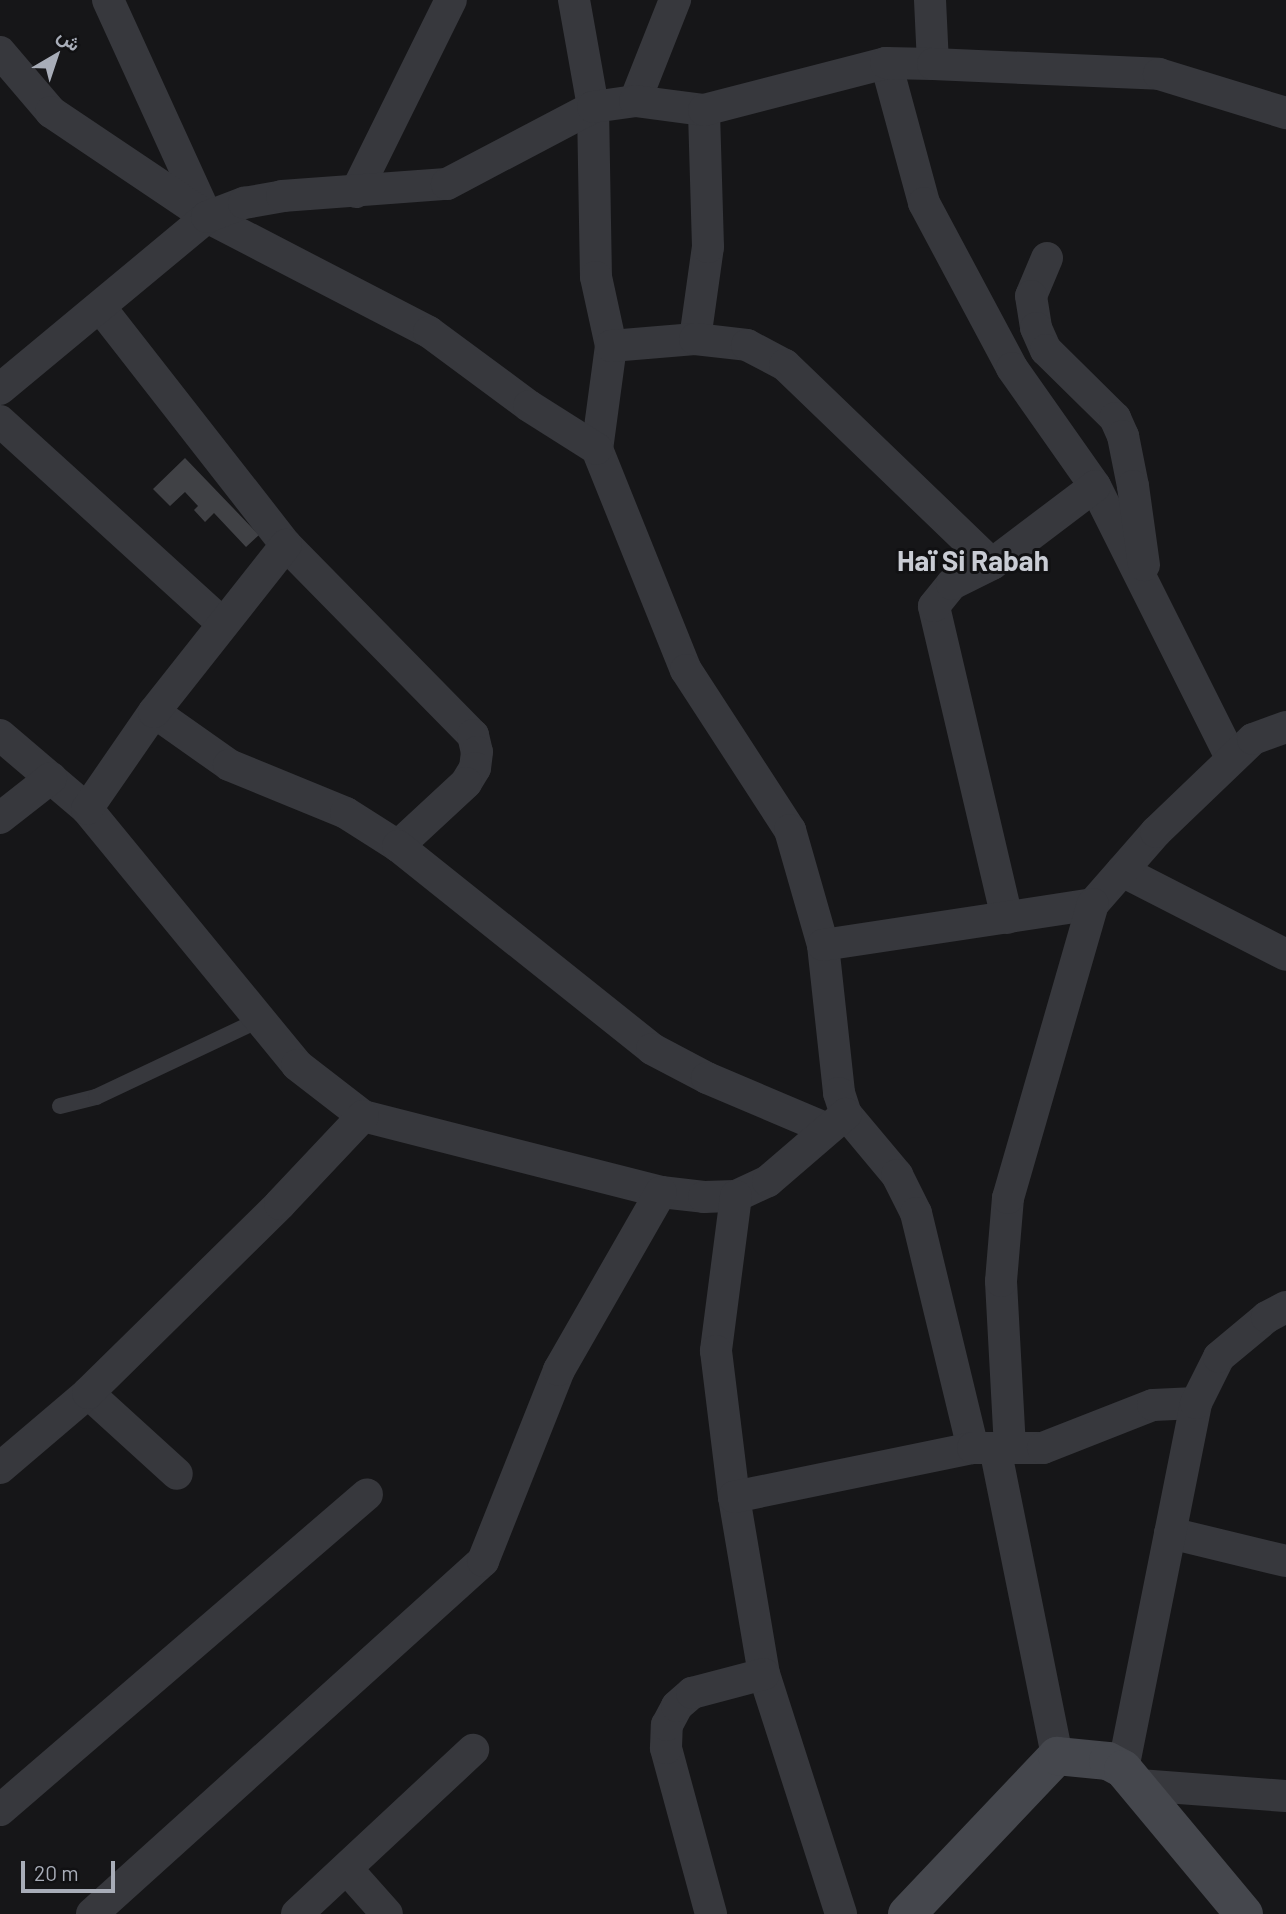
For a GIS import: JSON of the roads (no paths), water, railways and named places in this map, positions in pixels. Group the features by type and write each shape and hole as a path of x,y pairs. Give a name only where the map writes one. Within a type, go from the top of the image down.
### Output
{"street":[{"path":"108,0 207,217"},
{"path":"356,192 451,0"},
{"path":"0,735 87,808 297,1065 363,1116 661,1192 704,1197 736,1196 768,1181 836,1122 839,1093 822,945 790,830 686,670 597,449 611,346 596,278 593,107 574,0"},
{"path":"635,101 675,0"},
{"path":"930,0 933,64"},
{"path":"0,52 51,112 207,217 429,332 529,406 597,449"},
{"path":"886,63 924,203 1012,368 1096,486 1232,759"},
{"path":"0,388 207,217 244,203 282,196 447,184 593,107 635,101 704,110 886,63 1159,74 1286,113"},
{"path":"695,339 708,247 704,110"},
{"path":"1047,258 1031,296 1036,328 1046,350 1115,418 1123,436 1148,591"},
{"path":"100,307 286,545 473,735 477,752 475,768 466,783 398,846"},
{"path":"611,346 695,339 747,345 785,365 992,564"},
{"path":"0,421 222,623"},
{"path":"1007,918 934,606 952,584 992,564 1096,486"},
{"path":"87,808 154,712 286,545"},
{"path":"154,712 229,765 346,813 398,846 652,1049 707,1078 836,1122 897,1174 916,1213 993,1448 1057,1756"},
{"path":"993,1448 1008,1198 1093,904 1156,832 1253,739 1286,727"},
{"path":"0,818 23,803 51,778"},
{"path":"1122,871 1286,955"},
{"path":"822,945 1093,904"},
{"path":"0,1468 88,1393 280,1204 363,1116"},
{"path":"92,1914 483,1561 559,1370 661,1192"},
{"path":"736,1196 716,1351 734,1497 764,1674 841,1914"},
{"path":"1131,1777 1170,1533 1196,1403 1219,1357 1267,1317 1286,1307"},
{"path":"88,1393 177,1474"},
{"path":"734,1497 993,1448 1043,1448 1153,1405 1196,1403"},
{"path":"2,1803 367,1493"},
{"path":"1170,1533 1286,1561"},
{"path":"712,1914 666,1748 667,1725 677,1706 692,1693 764,1674"},
{"path":"297,1914 473,1750"},
{"path":"1057,1756 1108,1761 1131,1777 1244,1914"},
{"path":"907,1914 1057,1756"},
{"path":"1131,1777 1286,1796"},
{"path":"346,1869 387,1914"}],"lane":[{"path":"60,1106 96,1097 261,1018"}],"district":[{"name":"Haï Si Rabah","path":"973,560"}]}
